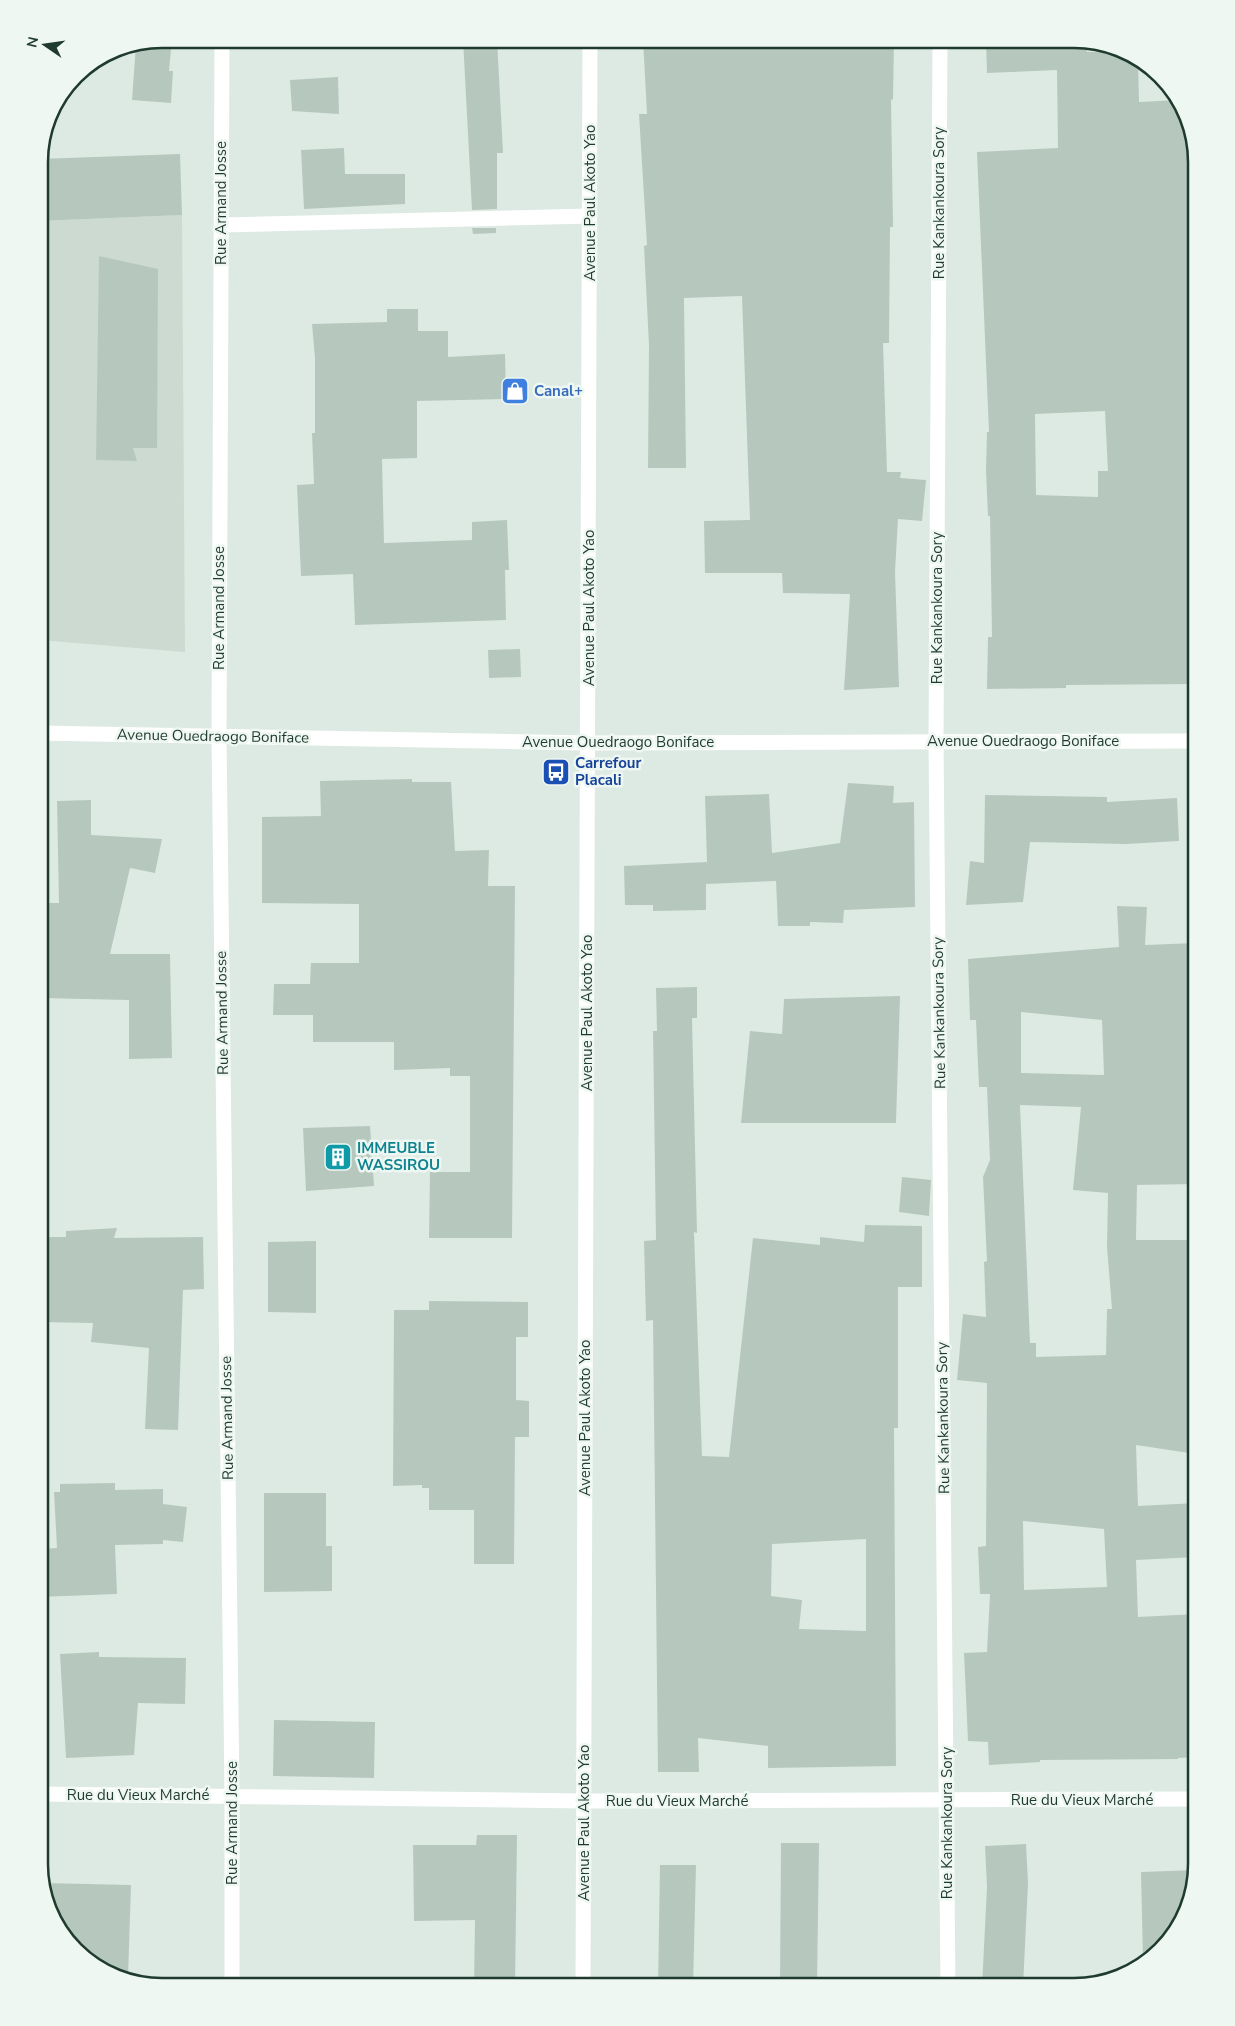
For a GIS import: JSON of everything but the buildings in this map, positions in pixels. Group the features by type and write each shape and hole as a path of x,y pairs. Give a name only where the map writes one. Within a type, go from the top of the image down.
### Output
{"street":[{"name":"Rue Armand Josse","path":"222,47 219,736 232,1795 232,1978"},
{"name":"Avenue Paul Akoto Yao","path":"583,1978 590,47"},
{"name":"Rue Kankankoura Sory","path":"940,48 936,742 948,1978"},
{"path":"221,225 590,216"},
{"name":"Avenue Ouedraogo Boniface","path":"48,733 588,743 1188,741"},
{"name":"Rue du Vieux Marché","path":"47,1794 584,1801 1188,1799"}],"shaded area":[{"path":"182,215 185,652 48,641 48,221"}],"place":[{"name":"Canal+","path":"515,391"},
{"name":"Carrefour Placali","path":"556,772"},
{"name":"IMMEUBLE WASSIROU","path":"338,1157"}]}
